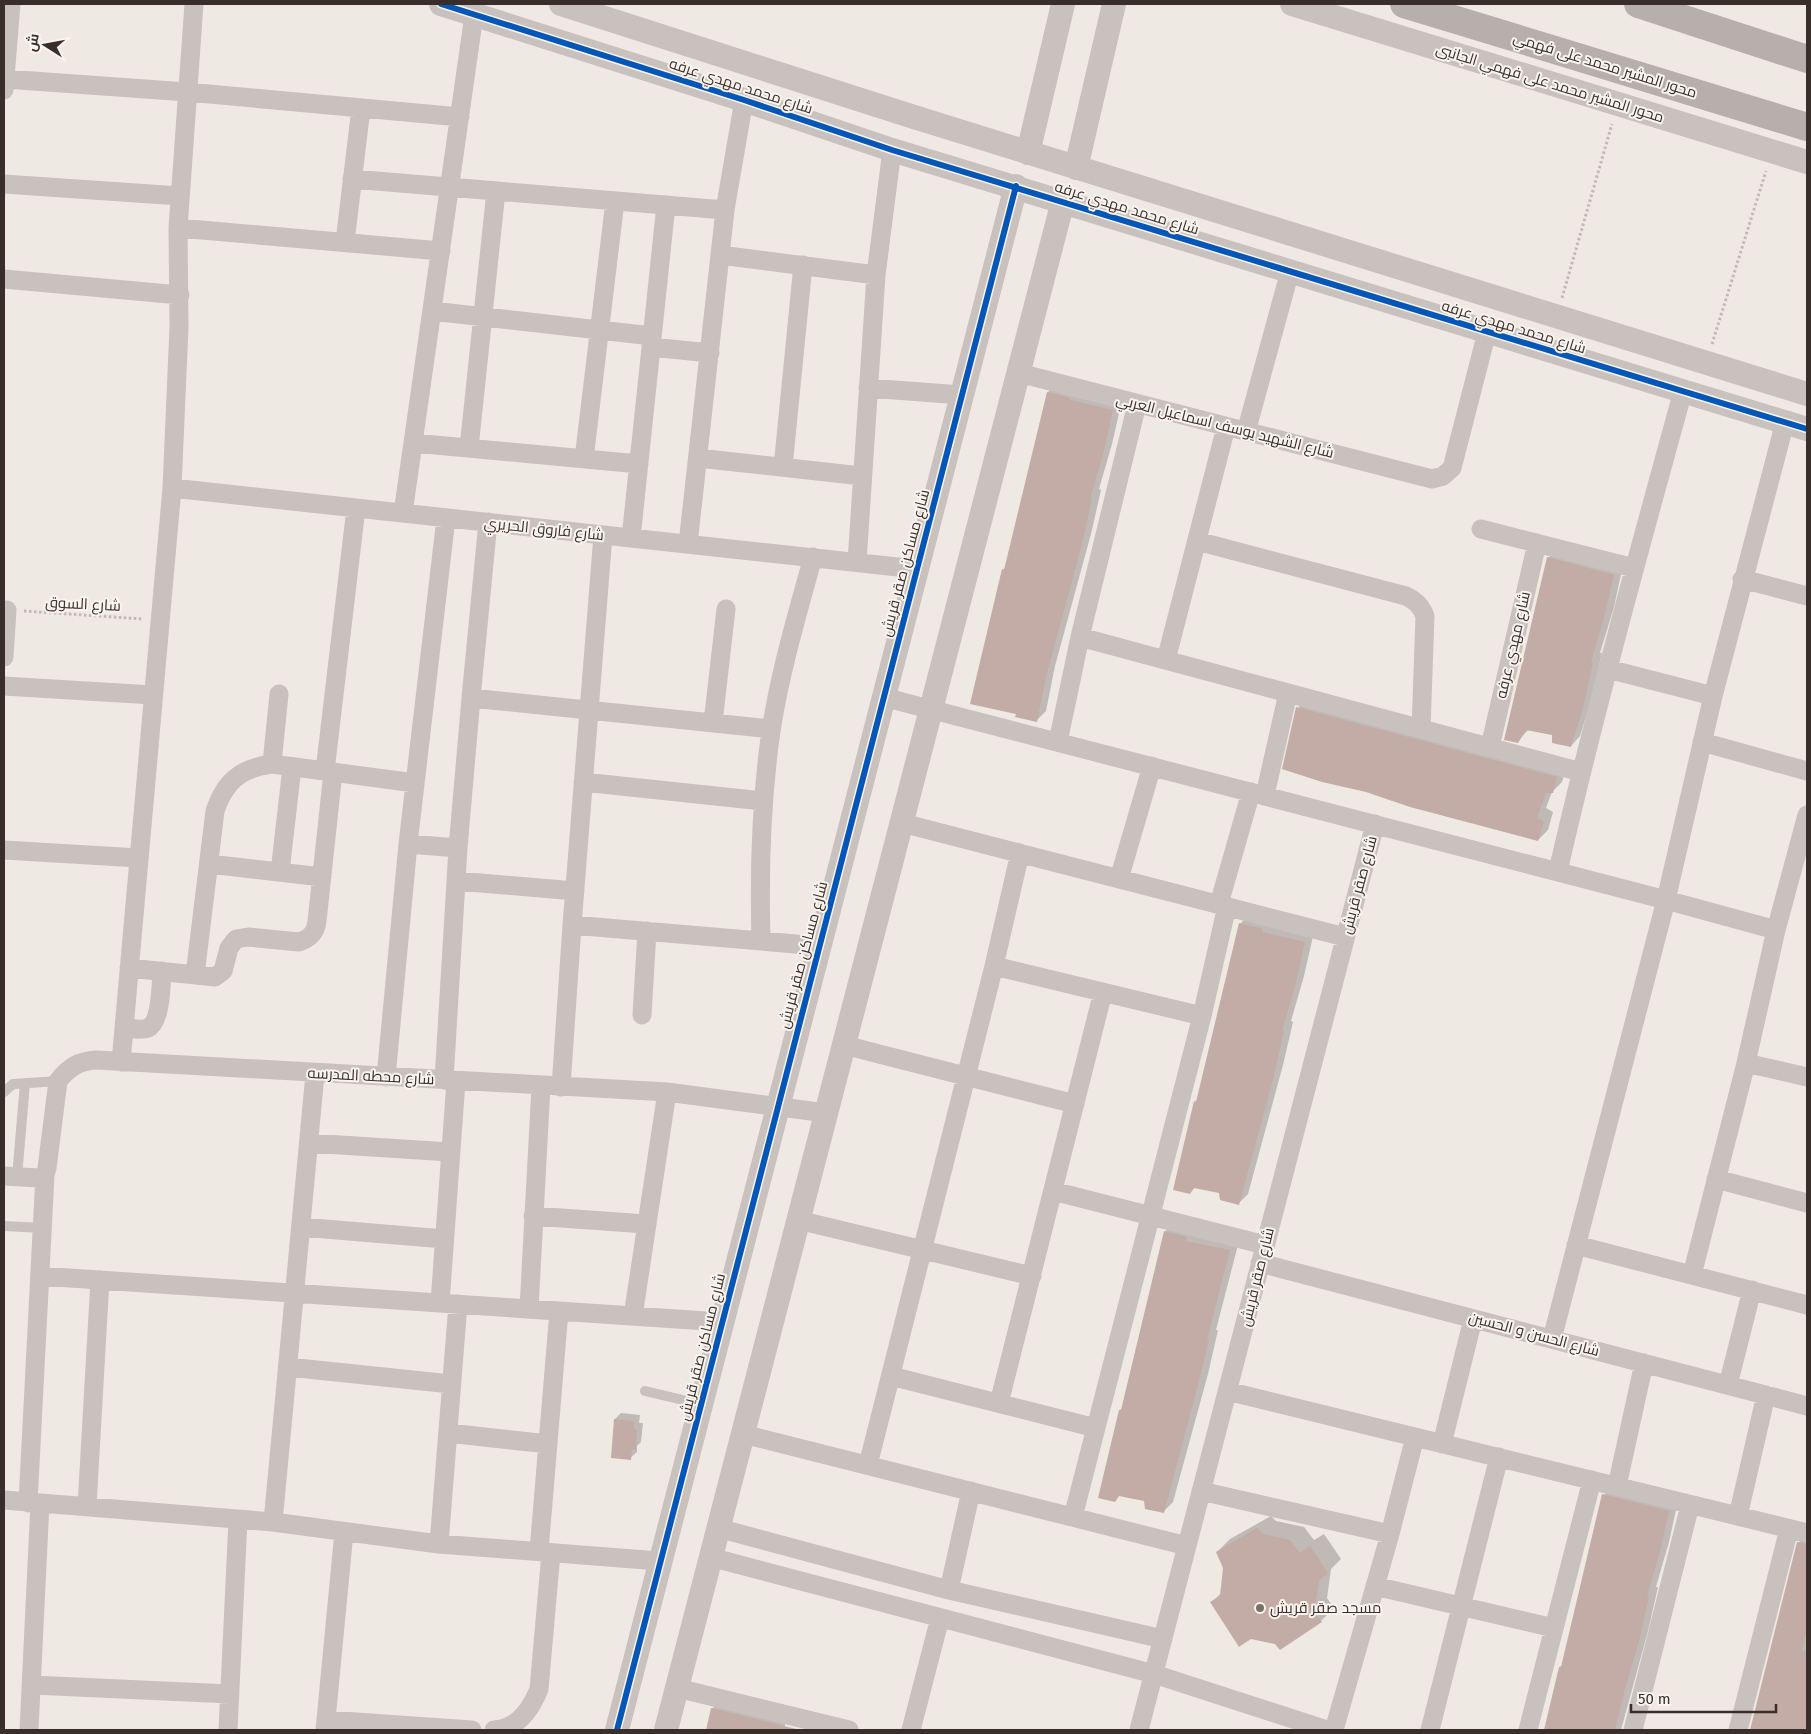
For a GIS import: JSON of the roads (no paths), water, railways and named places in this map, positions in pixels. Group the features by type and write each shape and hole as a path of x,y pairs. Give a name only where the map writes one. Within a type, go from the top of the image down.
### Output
{"main road":[{"name":"محور المشير محمد على فهمي","path":"1404,4 1807,127"},
{"path":"1638,4 1807,58"}],"street":[{"path":"11,4 6,35 4,85 187,92 460,117"},
{"path":"121,1062 172,488 180,295 178,228 194,4"},
{"name":"شارع محمد مهدي عرفه","path":"441,4 744,100 892,150 1016,186 1807,429"},
{"name":"شارع محمد مهدي عرفه","path":"561,4 1028,153 1807,394"},
{"path":"1028,153 1064,4"},
{"path":"1076,168 1114,4"},
{"name":"محور المشير محمد على فهمي الجانبى","path":"1292,4 1807,162"},
{"path":"403,513 474,14"},
{"path":"688,544 725,210 744,100"},
{"path":"844,133 856,129 864,120 867,114 866,101"},
{"path":"345,242 361,108"},
{"path":"857,562 876,275 892,150 891,142 896,128 907,119 914,117"},
{"path":"352,180 725,210"},
{"path":"4,184 180,196"},
{"name":"شارع مساكن صقر قريش","path":"617,1730 659,1561 1016,186"},
{"path":"469,448 496,191"},
{"path":"584,459 615,201"},
{"path":"666,1730 1064,201"},
{"path":"631,538 666,205"},
{"path":"178,228 441,251"},
{"path":"720,255 876,275"},
{"path":"783,467 803,265"},
{"path":"1246,432 1290,271"},
{"path":"4,279 180,295"},
{"path":"432,311 600,330 710,353"},
{"name":"شارع الشهيد يوسف اسماعيل العربي","path":"1019,373 1432,479 1443,476 1452,468 1487,332"},
{"path":"868,388 962,396"},
{"path":"1558,871 1581,772 1634,568 1683,391"},
{"path":"1058,742 1080,637 1137,404"},
{"path":"1552,1339 1666,900 1742,579 1785,422"},
{"path":"1166,660 1226,427"},
{"path":"414,443 639,464"},
{"path":"698,458 862,476"},
{"name":"شارع فاروق الحريري","path":"172,488 916,569"},
{"path":"129,968 215,977 220,975 225,966 232,943 242,937 299,942 306,940 316,928 322,877 329,772 356,508"},
{"path":"386,1077 408,844 446,518"},
{"path":"439,1544 451,1384 449,1304 444,1239 450,1152 450,1080 456,881 488,522"},
{"path":"1481,530 1634,568"},
{"path":"561,1087 603,535"},
{"path":"1197,540 1415,600 1425,616 1421,729"},
{"name":"شارع مهدي عرفه","path":"1490,747 1537,543"},
{"path":"761,940 760,894 763,801 771,729 782,674 813,557"},
{"path":"1742,579 1807,596"},
{"path":"713,723 726,609"},
{"path":"4,656 7,610"},
{"path":"1080,637 1581,772"},
{"path":"1608,669 1713,696"},
{"path":"4,686 153,695"},
{"path":"1073,1517 1202,1016 1223,905 1288,693"},
{"path":"272,764 279,694"},
{"path":"883,697 1558,871 1776,930"},
{"path":"471,698 771,729"},
{"path":"1702,742 1807,771"},
{"path":"195,975 215,811 219,798 235,778 246,770 272,764 415,783"},
{"path":"1119,879 1152,766"},
{"path":"280,872 292,767"},
{"path":"583,782 763,801"},
{"path":"1692,1275 1746,1062 1776,930 1805,837 1807,815"},
{"path":"902,823 1345,937"},
{"name":"شارع صقر قريش","path":"1139,1730 1374,824"},
{"path":"408,844 458,848"},
{"path":"4,850 139,858"},
{"path":"868,1465 994,966 1020,853"},
{"path":"209,864 322,877"},
{"path":"456,881 575,891"},
{"path":"572,925 818,946"},
{"path":"642,1015 647,931"},
{"path":"994,966 1202,1016"},
{"path":"124,1027 149,1028 156,1020 162,971"},
{"path":"1000,1403 1104,992"},
{"path":"844,1045 1075,1104"},
{"name":"شارع محطه المدرسه","path":"58,1081 74,1065 85,1061 121,1062 667,1092 777,1105 826,1113"},
{"path":"1746,1062 1807,1078"},
{"path":"273,1522 315,1074"},
{"path":"30,1730 42,1228 45,1175 58,1081"},
{"path":"529,1309 541,1086"},
{"path":"633,1316 667,1092"},
{"path":"309,1143 450,1152"},
{"path":"10,1176 40,1178 45,1175"},
{"path":"1716,1179 1807,1204"},
{"name":"شارع الحسن و الحسين","path":"1053,1192 1150,1216 1263,1254 1473,1318 1807,1406"},
{"path":"533,1216 646,1224"},
{"path":"798,1220 1032,1276"},
{"path":"301,1227 444,1239"},
{"path":"1576,1245 1807,1304"},
{"path":"40,1276 721,1322"},
{"path":"86,1506 100,1280"},
{"path":"1728,1385 1752,1290"},
{"path":"494,1730 512,1724 525,1716 534,1703 539,1689 548,1444 559,1311"},
{"path":"1442,1444 1473,1318"},
{"path":"1616,1486 1644,1363"},
{"path":"288,1367 451,1384"},
{"path":"891,1376 1096,1428"},
{"path":"1227,1391 1798,1531 1738,1730"},
{"path":"1738,1516 1766,1395"},
{"path":"448,1433 548,1444"},
{"path":"743,1434 1187,1546"},
{"path":"1334,1730 1376,1586 1415,1437"},
{"path":"1430,1730 1499,1458"},
{"path":"1528,1730 1592,1480"},
{"path":"948,1590 971,1491"},
{"path":"1201,1491 1390,1534"},
{"path":"4,1500 273,1522 439,1544 659,1561"},
{"path":"1632,1730 1690,1504"},
{"path":"228,1730 238,1520"},
{"path":"718,1528 948,1590 1162,1640"},
{"path":"344,1532 326,1725 461,1730"},
{"path":"710,1557 1154,1674 1327,1730"},
{"path":"1376,1586 1554,1628"},
{"path":"911,1730 940,1618"},
{"path":"32,1685 230,1694"},
{"path":"677,1688 802,1725 849,1730"}],"lane":[{"path":"4,1092 13,1084 58,1081"},
{"path":"10,1176 25,1082"},
{"path":"4,1226 42,1228"},
{"path":"645,1391 700,1404"}],"place":[{"name":"مسجد صقر قريش","path":"1260,1608"}]}
